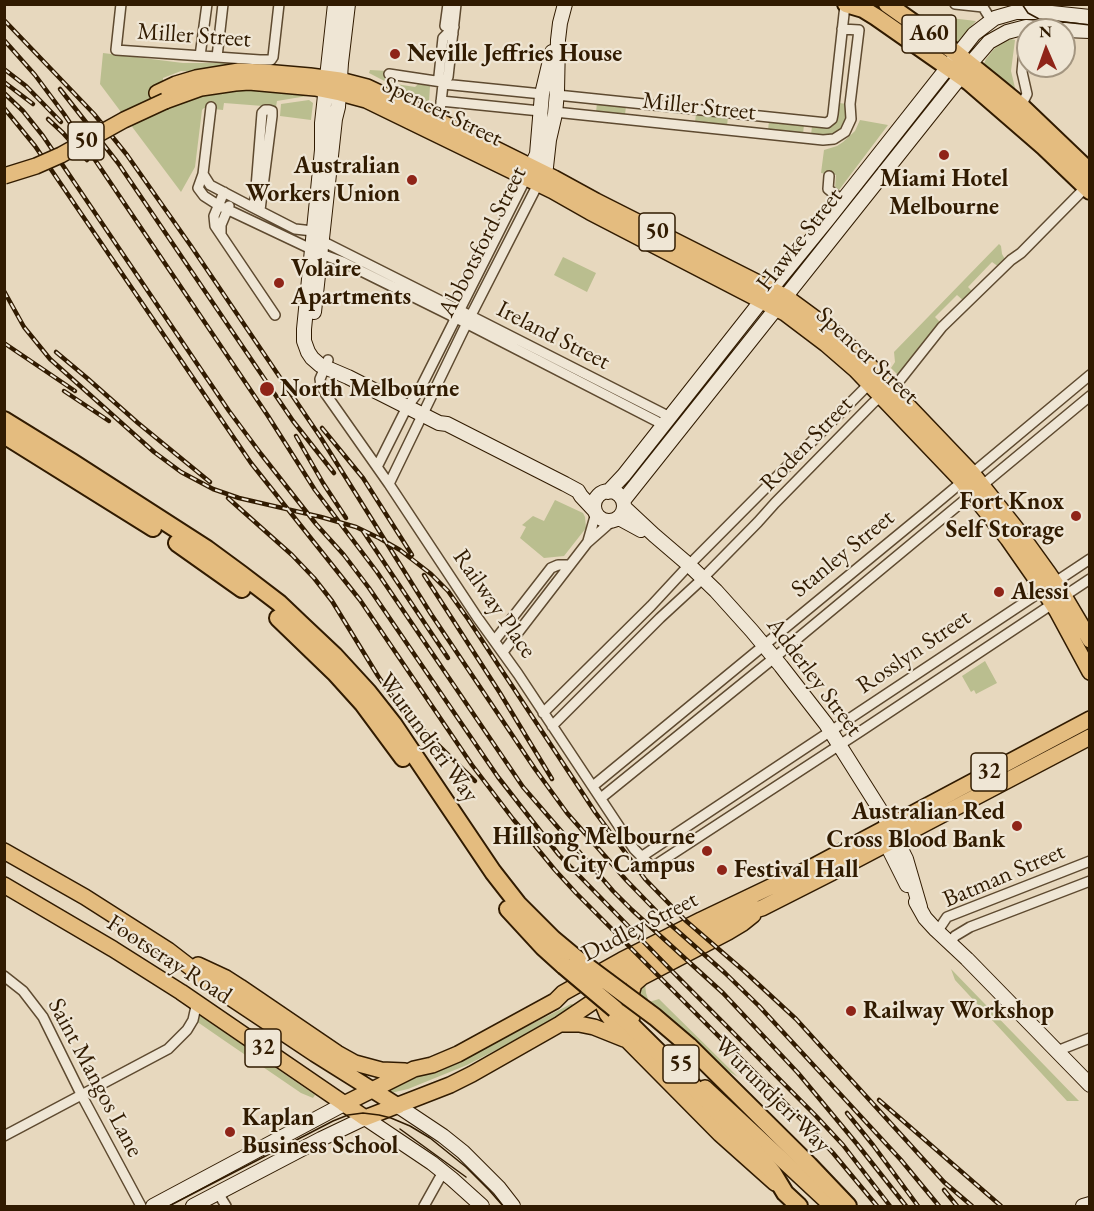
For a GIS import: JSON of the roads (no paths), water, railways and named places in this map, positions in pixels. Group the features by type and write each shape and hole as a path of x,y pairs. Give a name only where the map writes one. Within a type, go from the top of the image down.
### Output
{"highway":[{"name":"A60","path":"887,4 959,65 1003,110 1087,175"},
{"name":"A60","path":"847,5 863,9 959,65 1021,106 1087,175"},
{"name":"Wurundjeri Way","path":"4,420 207,549 279,603 368,692 394,725 493,872 525,912 577,959 655,1017 689,1046 783,1138 848,1206"},
{"name":"Wurundjeri Way","path":"4,435 180,545 272,612 292,631 335,673 380,727 508,910 543,947 615,1009 708,1101 743,1138 773,1173 785,1193 799,1206"}],"main road":[{"name":"50","path":"6,174 36,166 61,155 161,97 235,83 333,85"},
{"name":"Spencer Street","path":"333,85 371,89 439,121 477,146"},
{"name":"Spencer Street","path":"333,85 477,146 782,302 841,356 874,379 972,483 1013,535 1089,640"},
{"name":"Spencer Street","path":"1058,600 1088,668"},
{"name":"Dudley Street","path":"398,1106 467,1077 560,1024 600,997 631,971 702,931 732,917 762,908 1089,719"},
{"name":"Dudley Street","path":"344,1104 414,1069 432,1065 455,1055 555,1002 563,993 608,968 701,920 812,867 888,835 1089,737"},
{"name":"Footscray Road","path":"4,851 85,897 168,950 225,994 398,1106"},
{"name":"Footscray Road","path":"4,885 197,1002 365,1118"},
{"path":"632,1017 630,1001 632,991 634,984 642,977 743,923 762,908"},
{"name":"Footscray Road","path":"168,950 226,978 355,1063 381,1070 414,1069"},
{"path":"555,1002 582,997 600,997 601,986 608,968"},
{"name":"Wurundjeri Way","path":"600,997 616,1004 632,1017 824,1204"},
{"name":"55","path":"600,997 607,1014 627,1040"},
{"path":"560,1024 594,1027 627,1040"},
{"name":"Wurundjeri Way","path":"627,1040 720,1134 785,1193"},
{"name":"32","path":"365,1118 398,1106"}],"street":[{"name":"Miller Street","path":"121,4 116,50 246,60 272,59 279,4"},
{"path":"200,56 207,4"},
{"path":"217,57 223,4"},
{"path":"335,4 333,85 338,107 328,133 313,290 313,341 320,359 409,405 441,418 447,424 578,491 617,494 620,512 601,519 578,491"},
{"path":"333,85 348,4"},
{"path":"448,4 450,29"},
{"path":"439,121 442,83 439,76 443,38 450,29 456,4"},
{"name":"Abbotsford Street","path":"545,135 555,112 556,4"},
{"name":"Abbotsford Street","path":"377,467 409,405 419,392 458,314 535,176 547,163 540,111 542,94 565,4"},
{"path":"955,4 983,7 991,20 1022,8 1089,17"},
{"path":"842,29 847,5"},
{"name":"Hawke Street","path":"503,652 587,543 620,512 681,427 922,124 959,65 974,34 991,20"},
{"path":"204,26 221,28"},
{"name":"Miller Street","path":"555,112 831,140 839,137 847,129 850,119 859,30 842,29 833,114 831,121 825,123 556,95"},
{"name":"Hawke Street","path":"604,493 624,475 909,115 959,65 993,39 1016,30"},
{"path":"389,74 442,83 542,94"},
{"path":"1021,106 1027,94 1023,78"},
{"path":"441,101 540,111"},
{"path":"203,174 211,107"},
{"path":"269,110 272,113 256,208 262,113 269,110"},
{"path":"909,115 922,124"},
{"name":"Ireland Street","path":"203,174 198,188 204,196 227,210 317,244 667,421"},
{"name":"Ireland Street","path":"203,174 210,185 295,229 317,244"},
{"name":"Roden Street","path":"552,726 887,392 914,363 942,327 1021,253 1087,175"},
{"name":"Abbotsford Street","path":"389,484 469,320 535,176"},
{"path":"829,176 829,190"},
{"path":"817,190 829,190 843,201"},
{"path":"229,194 218,205 214,222 275,315"},
{"path":"221,235 221,225 227,210 229,194"},
{"path":"828,219 841,228"},
{"path":"729,342 742,351"},
{"name":"Railway Place","path":"320,359 322,388 592,786 641,857 651,866"},
{"name":"Stanley Street","path":"601,798 771,660 972,483 1089,375"},
{"name":"Roden Street","path":"543,713 874,379"},
{"name":"Stanley Street","path":"592,786 761,647 972,483 1089,396"},
{"path":"856,398 868,409"},
{"path":"667,421 681,427"},
{"path":"595,512 595,502 604,493"},
{"name":"Hawke Street","path":"587,543 595,512"},
{"name":"Adderley Street","path":"620,512 654,535 700,580 761,647 836,746 888,835 906,859 925,918 1089,1085"},
{"name":"Rosslyn Street","path":"641,857 1089,559"},
{"name":"Hawke Street","path":"495,640 551,568 570,565"},
{"name":"Rosslyn Street","path":"651,866 1089,579"},
{"name":"Batman Street","path":"938,932 947,917 1089,861"},
{"name":"Batman Street","path":"950,943 955,936 970,927 1089,881"},
{"name":"Saint Mangos Lane","path":"4,976 23,991 37,1007 141,1206"},
{"path":"4,1136 168,1049 187,1030 193,1020 197,1002"},
{"path":"1057,1051 1089,1038"},
{"path":"153,1206 344,1104"},
{"path":"398,1106 463,1152 499,1188 513,1206"},
{"path":"193,1206 365,1118 444,1172 482,1206"},
{"path":"424,1206 444,1172"},
{"path":"218,1193 226,1206"},
{"path":"1083,1206 1089,1204"}],"tram line":[{"path":"1022,4 1028,13 1039,19 1090,25"},
{"path":"169,1206 333,1121 348,1115 363,1113 391,1118 430,1138 466,1167 503,1206"},
{"path":"400,1129 466,1177"}],"railway":[{"path":"4,20 94,114 127,155 321,438 431,614 567,813 663,918 759,1006 901,1160 939,1206"},
{"path":"4,40 35,75 64,114 268,416 315,490 377,572 523,787 613,891 723,993 798,1073 906,1206"},
{"path":"4,69 26,86 61,122"},
{"path":"4,82 33,104"},
{"path":"60,89 118,163 293,421 334,473"},
{"path":"4,93 23,111 43,136 229,411 316,524 369,588 498,777 559,855 816,1116 843,1145 890,1206"},
{"path":"4,108 35,146 251,463 360,600 472,765 513,819 576,893 806,1124 877,1206"},
{"path":"48,119 87,160"},
{"path":"4,291 24,327 50,359 154,452 181,472 213,489 239,498 356,527 400,550 431,574 448,591 468,619 595,812 645,879 685,920 796,1019 944,1182 972,1206"},
{"path":"4,343 75,391"},
{"path":"56,352 210,482"},
{"path":"64,391 109,421"},
{"path":"322,428 363,478 412,555"},
{"path":"296,436 346,518"},
{"path":"228,498 292,555 314,578 332,601 392,696 475,781"},
{"path":"363,531 448,658"},
{"path":"424,575 552,779"},
{"path":"879,1100 1001,1206"},
{"path":"847,1113 918,1206"},
{"path":"944,1190 957,1206"}],"place":[{"name":"Neville Jeffries House","path":"395,54"},
{"name":"Miami Hotel Melbourne","path":"944,155"},
{"name":"Australian Workers Union","path":"412,180"},
{"name":"Volaire Apartments","path":"279,283"},
{"name":"North Melbourne","path":"267,389"},
{"name":"Fort Knox Self Storage","path":"1076,516"},
{"name":"Alessi","path":"999,592"},
{"name":"Australian Red Cross Blood Bank","path":"1017,826"},
{"name":"Hillsong Melbourne City Campus","path":"707,851"},
{"name":"Festival Hall","path":"722,870"},
{"name":"Railway Workshop","path":"851,1011"},
{"name":"Kaplan Business School","path":"230,1132"}]}
